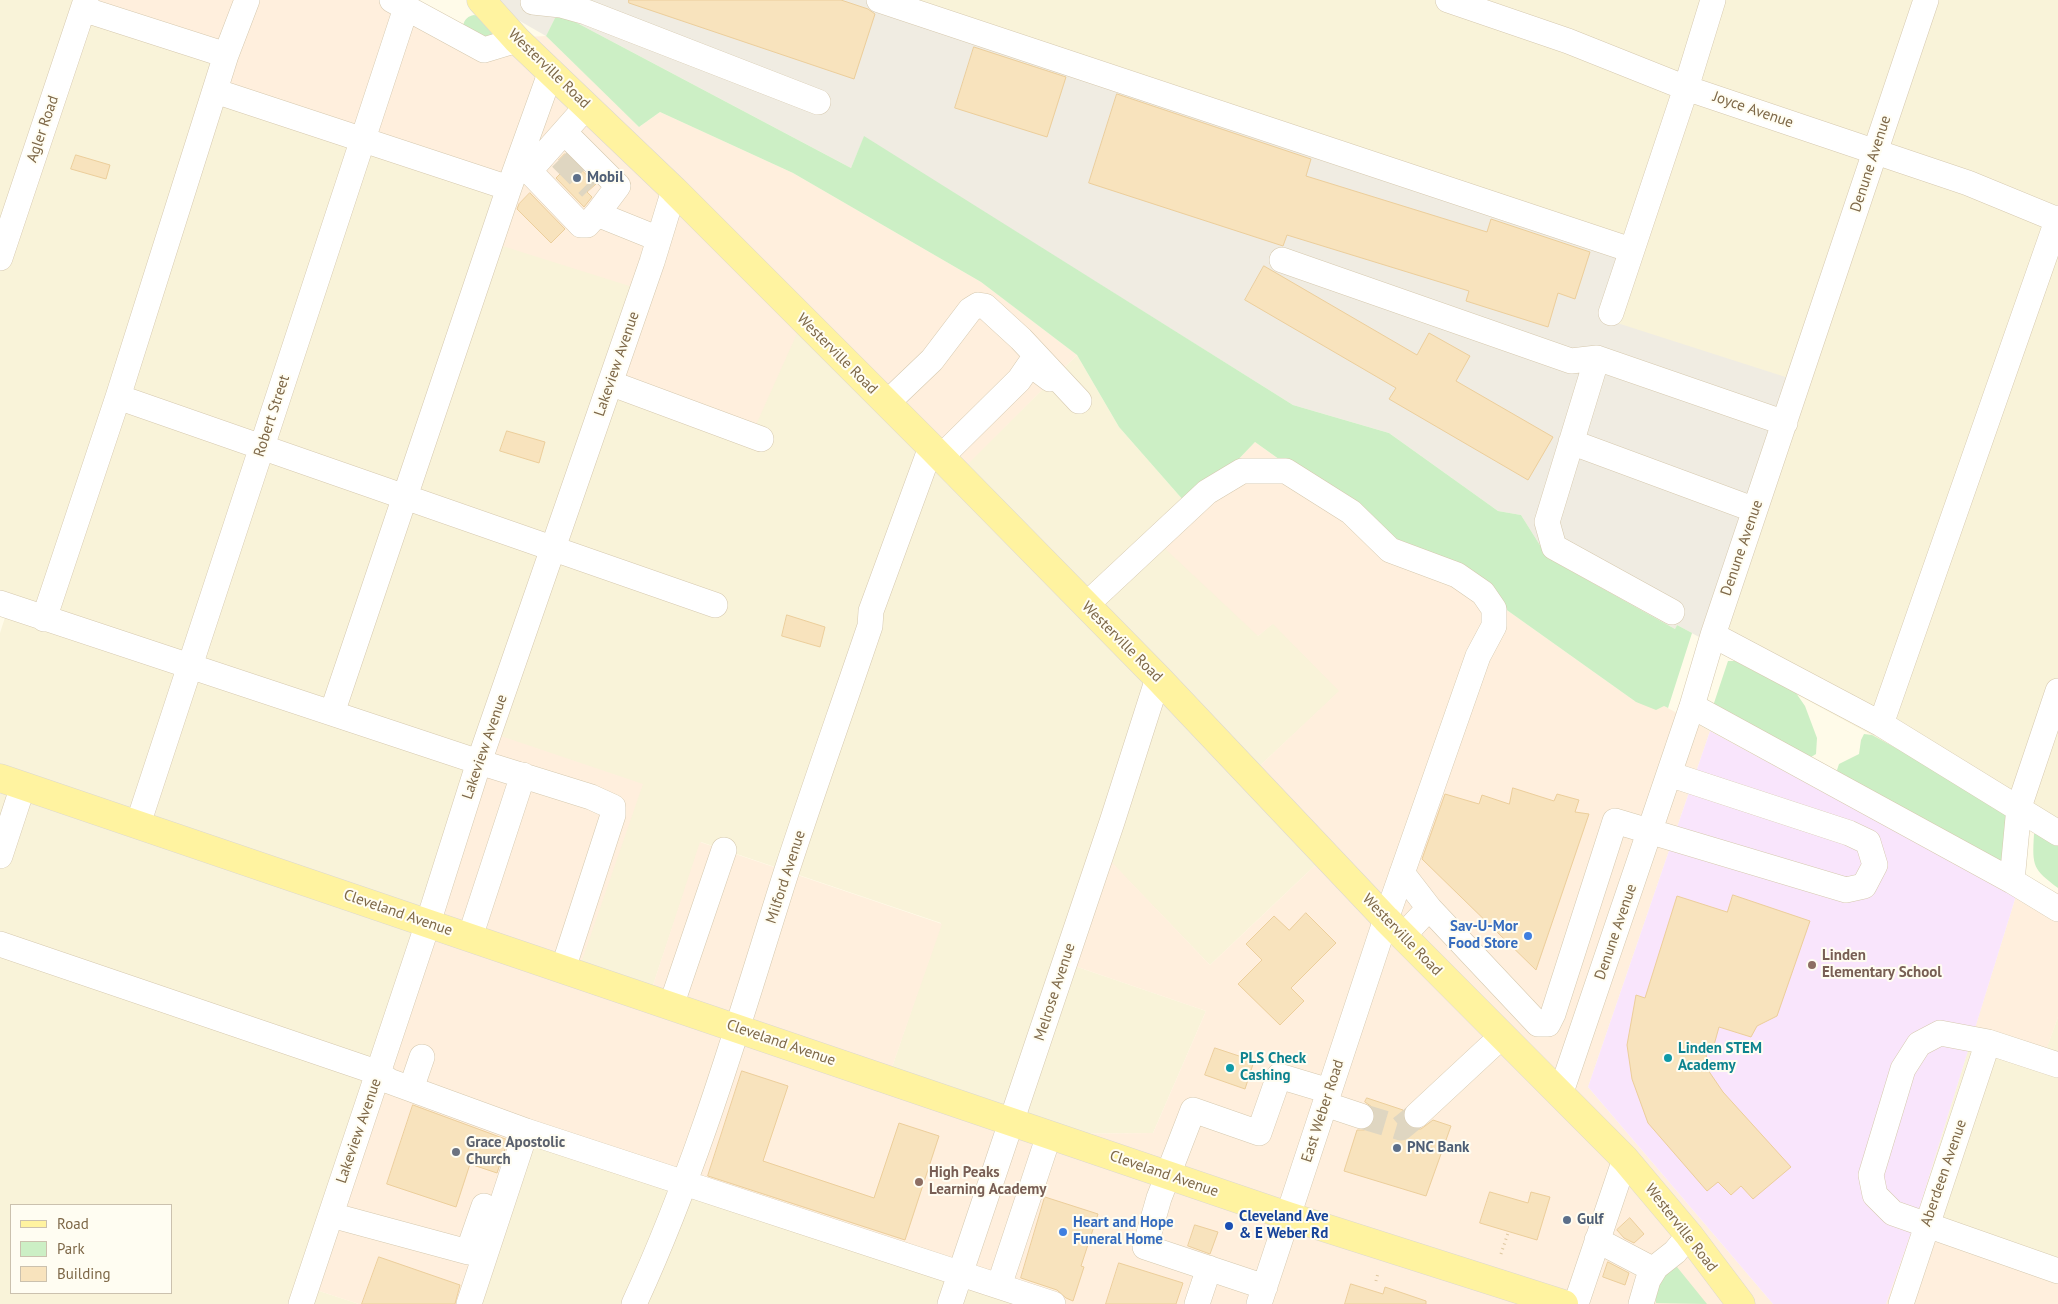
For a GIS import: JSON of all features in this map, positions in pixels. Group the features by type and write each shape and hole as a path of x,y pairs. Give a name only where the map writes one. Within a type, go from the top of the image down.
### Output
{"main road":[{"name":"Westerville Road","path":"481,0 511,33 674,190 936,452 1158,678 1394,927 1625,1159 1689,1235 1741,1304"},
{"name":"Cleveland Avenue","path":"12,782 1288,1216 1564,1304"},
{"path":"1714,1270 1726,1304"}],"street":[{"path":"44,619 118,397 226,55 247,0"},
{"path":"879,0 908,5 1631,250"},
{"name":"Joyce Avenue","path":"1448,0 1568,42 1686,88 1968,183 2058,219"},
{"path":"1611,313 1686,88 1713,0"},
{"name":"Denune Avenue","path":"1560,1095 1650,832 1692,706 1713,634 1926,0"},
{"path":"399,4 484,50 511,33 532,1 561,5 586,12 818,102"},
{"path":"85,4 226,55"},
{"name":"Agler Road","path":"0,258 85,4"},
{"name":"Robert Street","path":"138,824 363,139 399,4"},
{"path":"332,713 407,496 509,188 551,72"},
{"path":"215,91 509,188"},
{"path":"587,106 559,146 533,167 533,175 581,225 587,225 603,198 641,158"},
{"path":"559,146 603,198 659,239"},
{"name":"Lakeview Avenue","path":"300,1304 379,1073 479,762 610,383 674,190"},
{"path":"1881,724 2058,219"},
{"path":"1282,260 1571,361 1597,358 1785,423"},
{"path":"887,403 932,360 970,310 978,305 985,306 1021,340 1079,401 1030,364 1019,380 936,452"},
{"path":"1597,358 1547,522 1554,547 1672,612"},
{"path":"610,383 761,440"},
{"path":"118,397 407,496 714,605"},
{"path":"1572,442 1755,510"},
{"name":"Milford Avenue","path":"634,1304 651,1267 684,1183 737,1028 786,871 870,626 871,611 936,452"},
{"name":"East Weber Road","path":"1086,606 1207,492 1242,471 1286,471 1350,512 1390,550 1457,575 1483,593 1494,609 1494,626 1478,656 1402,873 1394,927 1327,1098 1262,1296"},
{"path":"0,604 613,806 613,815 563,969"},
{"path":"1713,634 1881,724 2019,807 2058,833"},
{"name":"Melrose Avenue","path":"950,1304 1158,678"},
{"path":"2012,881 2019,807 2058,692"},
{"path":"1692,706 2058,908"},
{"path":"1402,873 1429,908 1538,1024 1548,1024 1553,1014 1615,821 1846,890 1864,886 1874,865 1868,842 1849,833 1669,774"},
{"path":"470,937 523,775"},
{"path":"0,856 12,782"},
{"path":"671,1006 724,850"},
{"path":"1394,927 1429,908"},
{"path":"0,944 379,1073 387,1080 526,1131 1054,1304"},
{"path":"1456,990 1482,965"},
{"path":"2058,1065 1988,1042 1940,1033 1919,1044 1903,1069 1871,1174 1875,1195 1893,1213 2058,1271"},
{"path":"1417,1115 1502,1036"},
{"name":"Aberdeen Avenue","path":"1901,1304 1988,1042"},
{"path":"412,1089 422,1057"},
{"path":"1262,1296 1209,1268 1146,1247 1159,1198 1193,1110 1259,1132 1280,1076 1361,1116"},
{"path":"469,1304 526,1131"},
{"path":"999,1286 1049,1134"},
{"path":"1576,1304 1625,1159"},
{"path":"331,1214 468,1252 484,1206"},
{"path":"1641,1304 1648,1280 1654,1270 1675,1252 1689,1235"},
{"path":"1597,1240 1654,1270"},
{"path":"1197,1304 1209,1268"}],"path":[{"path":"1501,1254 1508,1233"},
{"path":"1376,1281 1378,1273"}],"shaded area":[{"path":"0,0 82,0 226,56 507,189 804,320 957,474 1077,355 1119,427 1191,509 1258,636 1273,623 1340,691 1251,774 1326,855 1210,965 1100,851 1060,961 1206,1011 1153,1133 1050,1134 889,1076 941,923 701,842 650,994 307,1287 359,1304 0,1304 0,633 9,605 0,602"},
{"path":"82,0 410,0 480,39 546,36 639,127 660,112 793,173 981,282 1077,355 957,475 803,320 751,436 606,390 639,289 493,243 507,188 217,91 226,57"},
{"path":"483,0 884,0 1632,247 1611,321 1798,381 1710,643 1677,625 1675,629 1548,558 1521,515 1498,511 1389,433 1293,405 864,137 851,168 562,15 555,18 546,36"},
{"path":"884,0 2058,0 2058,841 2010,810 1735,661 1710,643 1611,321"},
{"path":"1255,442 1355,515 1445,566 1636,702 1664,706 1710,731 1588,1087 1773,1304 1044,1304 530,1132 470,1304 359,1304 307,1287 489,732 643,784 579,969 650,994 700,842 942,924 889,1076 1050,1134 1153,1133 1206,1011 1060,961 1100,850 1210,965 1326,855 1251,774 1339,691 1273,624 1258,636 1159,543"},
{"name":"Linden Elementary School","path":"1710,731 2016,896 1915,1222 1886,1304 1773,1304 1588,1087"},
{"path":"2016,896 2058,901 2058,1017 2044,1056 1973,1034"},
{"path":"2058,1017 2058,1270 1915,1222 1973,1034 2044,1055"},
{"path":"530,1132 1044,1304 470,1304"},
{"path":"1915,1222 2058,1270 2058,1304 1886,1304"}],"green space":[{"path":"474,15 478,16 494,32 488,39 463,25 467,18"},
{"path":"562,15 851,168 864,136 1293,405 1389,433 1498,511 1521,515 1548,558 1675,629 1677,625 1692,633 1668,708 1664,706 1656,710 1636,702 1445,566 1399,545 1255,442 1191,509 1119,427 1077,355 981,282 793,173 660,112 639,127 546,36 555,18"},
{"path":"1728,661 1735,661 1796,693 1805,706 1817,738 1816,754 1811,757 1802,756 1712,709"},
{"path":"1864,734 1872,735 2010,810 2001,864 1840,778 1837,770 1839,764 1859,754"},
{"path":"2038,832 2058,841 2058,888 2043,876 2034,861 2034,834"},
{"path":"1677,1267 1707,1304 1656,1303 1656,1292 1660,1280 1669,1268"}],"building":[{"path":"629,0 841,0 868,9 875,14 854,79 629,3"},
{"path":"974,47 1066,77 1047,137 955,108"},
{"path":"1117,94 1311,159 1306,176 1487,232 1491,219 1590,252 1575,299 1558,293 1548,327 1466,301 1469,291 1287,235 1283,246 1089,183"},
{"path":"565,154 596,184 587,192 592,197 584,207 556,178 566,168 559,160"},
{"path":"76,155 110,165 106,179 71,169"},
{"path":"530,193 565,229 551,243 517,209 519,204"},
{"path":"1264,266 1417,355 1429,333 1470,356 1456,381 1553,437 1528,480 1389,399 1396,388 1245,300"},
{"path":"507,431 545,442 539,463 500,451"},
{"path":"787,615 825,627 820,647 782,636"},
{"path":"1513,788 1554,801 1557,794 1579,800 1575,812 1589,814 1536,970 1422,859 1445,794 1479,804 1482,795 1509,804"},
{"name":"Linden STEM Academy","path":"1733,895 1810,921 1777,1016 1757,1026 1751,1037 1719,1027 1714,1045 1705,1046 1708,1070 1723,1092 1791,1167 1753,1199 1741,1186 1731,1195 1718,1182 1707,1191 1648,1123 1632,1079 1627,1045 1636,995 1645,998 1677,896 1727,912"},
{"path":"1306,913 1336,943 1291,988 1304,1001 1280,1025 1238,984 1262,960 1246,944 1274,916 1289,930"},
{"name":"PLS Check Cashing","path":"1215,1048 1254,1061 1245,1089 1205,1075"},
{"path":"742,1071 788,1086 763,1161 874,1198 899,1123 939,1136 905,1240 708,1176"},
{"name":"PNC Bank","path":"1367,1098 1403,1110 1403,1119 1412,1129 1421,1129 1433,1120 1451,1126 1426,1196 1344,1171 1357,1130 1364,1130 1370,1127 1375,1120 1375,1113 1372,1107 1365,1102"},
{"name":"Grace Apostolic Church","path":"413,1105 508,1140 497,1173 470,1164 456,1207 387,1184"},
{"path":"1490,1192 1528,1203 1531,1192 1550,1197 1537,1240 1480,1223"},
{"name":"Heart and Hope Funeral Home","path":"1045,1197 1098,1214 1081,1266 1084,1267 1073,1301 1057,1290 1021,1278"},
{"path":"1630,1218 1644,1234 1634,1243 1624,1238 1617,1230"},
{"path":"1195,1225 1218,1232 1210,1254 1188,1246"},
{"path":"379,1257 460,1285 455,1304 362,1304"},
{"path":"1608,1262 1629,1273 1625,1285 1603,1277"},
{"path":"1119,1263 1183,1283 1176,1304 1106,1304"},
{"path":"1351,1284 1383,1294 1385,1287 1426,1301 1426,1304 1345,1304"}],"tunnel":[{"path":"561,158 591,188"},
{"path":"1361,1116 1401,1128 1417,1115"}],"place":[{"name":"Mobil","path":"577,178"},
{"name":"Sav-U-Mor Food Store","path":"1528,936"},
{"name":"Linden Elementary School","path":"1812,965"},
{"name":"Linden STEM Academy","path":"1668,1058"},
{"name":"PLS Check Cashing","path":"1230,1068"},
{"name":"PNC Bank","path":"1397,1148"},
{"name":"Grace Apostolic Church","path":"456,1152"},
{"name":"High Peaks Learning Academy","path":"919,1182"},
{"name":"Gulf","path":"1567,1220"},
{"name":"Cleveland Ave & E Weber Rd","path":"1229,1226"},
{"name":"Heart and Hope Funeral Home","path":"1063,1232"}]}
